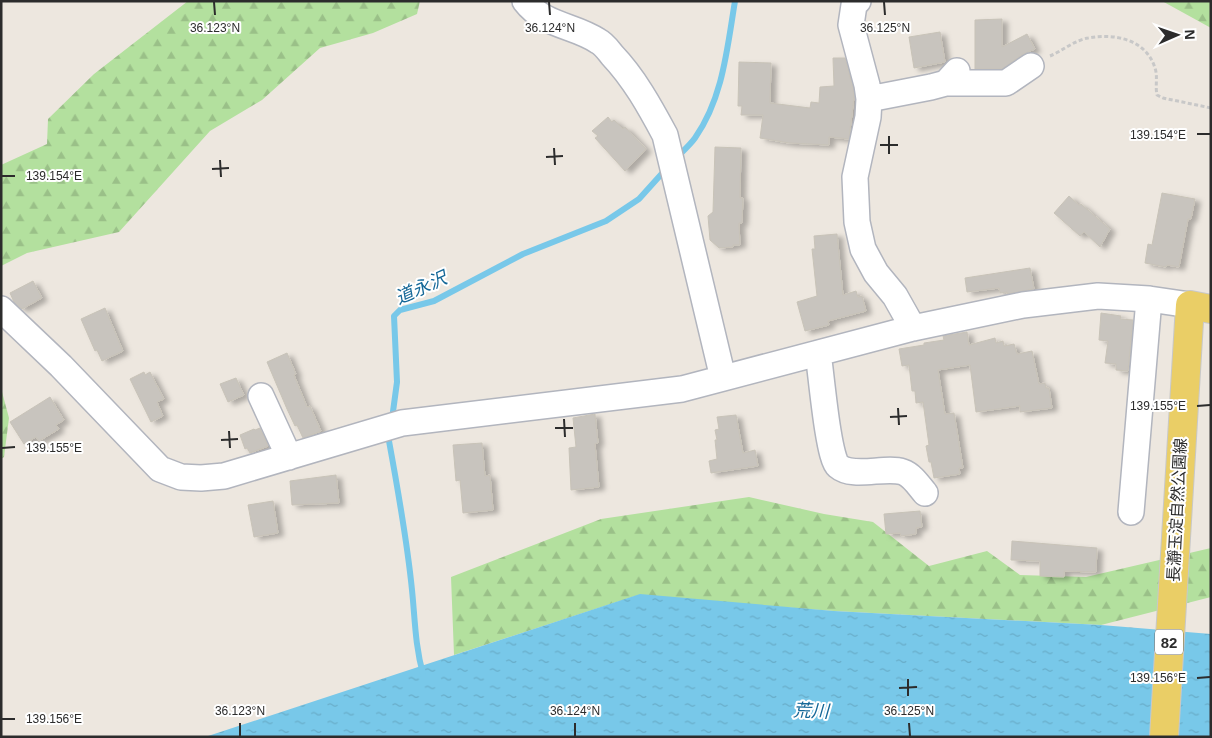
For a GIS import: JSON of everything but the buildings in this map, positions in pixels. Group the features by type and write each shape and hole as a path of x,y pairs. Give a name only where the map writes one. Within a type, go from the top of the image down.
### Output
{"main road":[{"name":"長瀞玉淀自然公園線","path":"1164,737 1175,548 1200,307"}],"street":[{"path":"525,1 533,11 548,20 600,42 623,66 665,135 722,378"},
{"path":"858,1 854,5 851,26 869,99 868,117 855,177 857,222 863,249 876,273 895,296 913,328"},
{"path":"869,99 931,87 952,77 1006,83 1031,66"},
{"path":"1,309 61,366 160,469 181,477 201,478 239,472 402,423 682,389 913,328 1023,305 1098,296 1149,299 1200,307"},
{"path":"1131,512 1149,299"},
{"path":"1,328 16,339 44,367 61,366"},
{"path":"818,353 829,437 838,466 856,472 903,472 912,478 925,493"},
{"path":"261,396 289,457"}],"path":[{"path":"1031,66 1088,38 1125,38 1138,44 1150,56 1155,67 1157,95 1163,98 1211,108"}],"green space":[{"path":"188,1 420,1 417,14 373,33 320,48 262,100 210,131 119,232 27,253 1,266 1,165 47,144 48,119 94,74"},
{"path":"1162,1 1211,1 1211,28"},
{"path":"1,388 9,418 4,457 1,459"},
{"path":"749,497 824,514 873,522 929,566 987,551 1020,575 1086,577 1211,548 1211,597 1101,625 834,611 635,596 454,655 451,577 601,519"}],"water":[{"name":"荒川","path":"640,594 834,611 1101,625 1211,634 1211,737 205,737"}],"waterway":[{"name":"道永沢","path":"676,158 695,138 712,106 718,90 726,55 735,1"},
{"name":"道永沢","path":"392,419 397,382 394,316 400,310 434,301 523,254 606,221 639,199 666,169"},
{"name":"道永沢","path":"390,432 389,441 405,534 417,642 423,674"}]}
